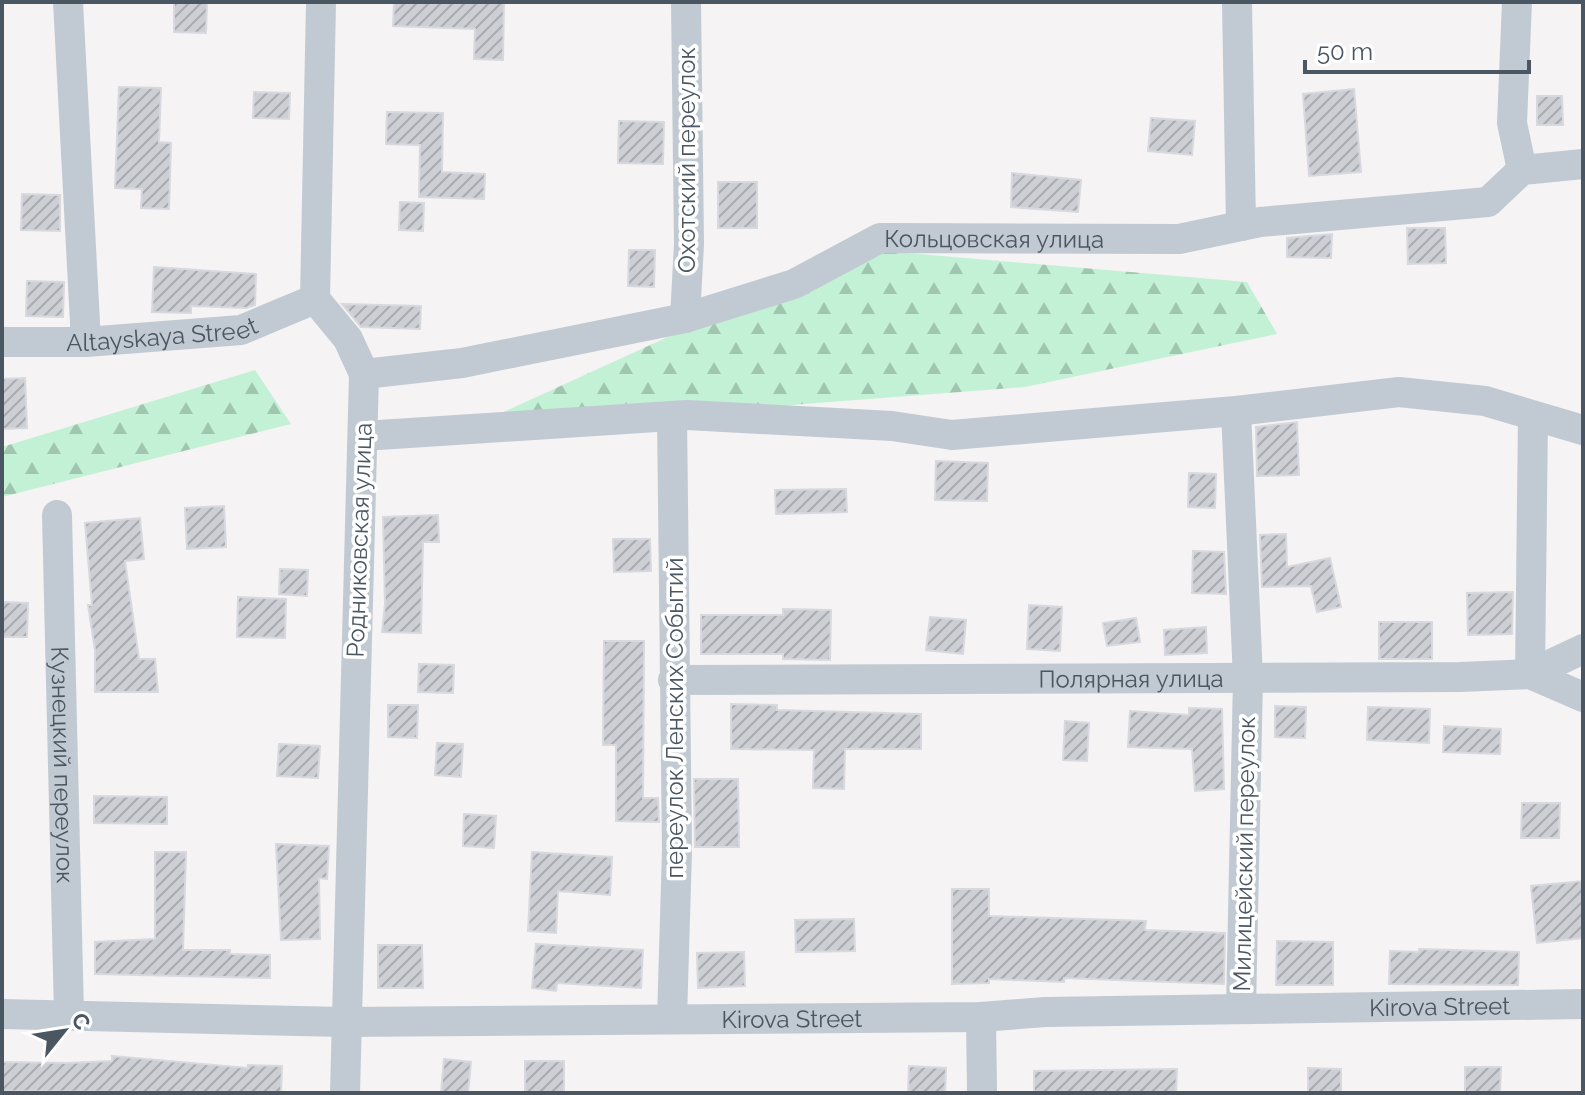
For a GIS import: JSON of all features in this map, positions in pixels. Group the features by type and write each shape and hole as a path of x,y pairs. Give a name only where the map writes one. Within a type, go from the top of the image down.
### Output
{"street":[{"path":"68,2 86,342"},
{"path":"315,299 321,2"},
{"name":"Охотский переулок","path":"685,318 689,244 686,2"},
{"path":"1237,2 1241,226"},
{"path":"1517,2 1512,123 1522,170 1583,164"},
{"name":"Кольцовская улица","path":"364,374 462,363 685,318 794,284 880,238 1179,239 1241,226 1488,202 1522,170"},
{"name":"Altayskaya Street","path":"2,342 86,342 241,330 315,299"},
{"name":"Родниковская улица","path":"315,299 348,339 364,374 344,1022 345,1093"},
{"path":"363,436 672,416 892,426 952,435 1236,411 1399,392 1485,401 1583,430"},
{"name":"Милицейский переулок","path":"1236,411 1248,678 1241,1009"},
{"name":"переулок Ленских Событий","path":"672,416 677,850 672,1019"},
{"path":"1533,416 1530,674 1583,697"},
{"name":"Кузнецкий переулок","path":"57,515 69,1015"},
{"name":"Полярная улица","path":"673,680 1530,674 1583,649"},
{"name":"Kirova Street","path":"2,1014 344,1022 981,1017 1045,1012 1583,1004"},
{"path":"981,1017 982,1093"}],"green space":[{"path":"860,249 1247,282 1277,334 1025,387 464,430"},
{"path":"255,370 291,424 2,497 2,447"}],"building":[{"path":"174,2 207,2 206,33 174,32"},
{"path":"394,2 504,2 503,60 474,59 475,29 393,26"},
{"path":"119,87 161,88 159,142 171,143 169,209 141,208 142,189 115,188"},
{"path":"1354,89 1361,172 1309,176 1303,94"},
{"path":"254,92 290,93 289,119 253,118"},
{"path":"1537,96 1562,96 1563,125 1537,125"},
{"path":"387,112 443,113 442,172 485,174 484,199 419,197 420,145 386,144"},
{"path":"1151,118 1195,121 1192,155 1148,151"},
{"path":"619,121 664,122 663,164 618,163"},
{"path":"1012,173 1081,180 1078,212 1011,207"},
{"path":"718,182 757,182 757,228 718,228"},
{"path":"22,194 60,195 60,231 21,230"},
{"path":"400,202 424,203 423,231 399,230"},
{"path":"1407,228 1445,228 1446,263 1408,264"},
{"path":"1332,234 1331,258 1287,257 1287,238"},
{"path":"629,250 655,250 654,287 628,286"},
{"path":"154,267 256,274 255,305 246,308 191,306 191,313 152,312"},
{"path":"27,281 64,282 63,317 26,316"},
{"path":"342,304 421,306 420,329 361,327"},
{"path":"25,378 27,428 2,429 2,379"},
{"path":"1297,422 1299,475 1257,476 1256,427"},
{"path":"936,461 988,463 987,501 935,500"},
{"path":"1189,473 1216,474 1215,508 1188,507"},
{"path":"846,489 847,512 776,514 775,490"},
{"path":"224,506 226,547 187,549 185,508"},
{"path":"438,515 439,542 423,542 421,633 382,632 385,604 383,517"},
{"path":"140,518 144,559 125,561 139,659 155,659 158,692 95,692 95,650 88,605 92,605 85,523"},
{"path":"1286,534 1287,567 1330,558 1341,607 1317,612 1311,586 1262,587 1260,535"},
{"path":"613,539 650,539 651,571 614,572"},
{"path":"1193,551 1224,552 1226,594 1192,593"},
{"path":"280,569 308,570 307,596 279,594"},
{"path":"1513,592 1512,634 1468,635 1467,593"},
{"path":"238,597 286,599 285,638 237,637"},
{"path":"2,602 28,603 27,637 2,637"},
{"path":"1029,605 1062,607 1060,651 1027,649"},
{"path":"783,609 831,610 830,660 783,659 783,654 701,654 701,615 783,615"},
{"path":"930,617 966,620 963,654 926,650"},
{"path":"1136,618 1140,642 1107,646 1103,623"},
{"path":"1379,622 1432,622 1432,659 1379,659"},
{"path":"1206,627 1207,653 1165,655 1164,630"},
{"path":"604,641 644,641 643,798 658,798 659,822 616,821 616,745 603,745"},
{"path":"419,664 454,665 453,693 418,692"},
{"path":"731,704 777,705 777,710 921,714 921,749 845,749 844,789 813,788 814,750 731,749"},
{"path":"388,705 418,705 417,738 388,737"},
{"path":"1275,706 1306,707 1305,738 1275,737"},
{"path":"1368,707 1430,709 1429,743 1367,740"},
{"path":"1189,708 1222,709 1224,789 1195,791 1192,749 1128,747 1130,711 1189,715"},
{"path":"1065,721 1089,723 1087,761 1063,760"},
{"path":"1444,726 1501,729 1500,754 1443,752"},
{"path":"437,743 463,744 461,777 435,775"},
{"path":"279,744 320,746 318,778 277,776"},
{"path":"694,779 738,779 739,847 695,847"},
{"path":"94,796 167,797 167,824 94,823"},
{"path":"1522,803 1560,803 1559,838 1521,838"},
{"path":"464,814 496,816 494,848 463,846"},
{"path":"276,844 329,846 327,879 319,878 320,939 281,940"},
{"path":"155,852 186,852 183,950 230,950 230,954 270,955 270,978 95,974 95,942 155,939"},
{"path":"532,852 612,857 610,895 558,891 556,933 528,931"},
{"path":"1583,881 1583,938 1537,943 1531,886"},
{"path":"952,889 989,889 989,916 1146,921 1145,930 1225,933 1224,984 1064,978 1064,982 989,979 989,983 952,984"},
{"path":"854,919 855,951 796,952 795,920"},
{"path":"1277,941 1333,942 1333,985 1276,985"},
{"path":"536,944 643,950 641,988 557,983 556,991 532,988"},
{"path":"378,945 422,945 423,988 378,988"},
{"path":"1419,949 1519,952 1518,985 1389,984 1390,951 1419,952"},
{"path":"744,952 745,986 698,988 697,953"},
{"path":"112,1056 248,1068 248,1065 282,1066 281,1093 2,1091 2,1062 112,1061"},
{"path":"444,1059 471,1062 468,1093 441,1093"},
{"path":"525,1061 564,1061 564,1093 525,1093"},
{"path":"909,1066 946,1068 945,1093 908,1093"},
{"path":"1465,1067 1501,1067 1500,1093 1465,1093"},
{"path":"1308,1068 1341,1069 1341,1093 1308,1093"},
{"path":"1177,1069 1176,1093 1034,1093 1034,1071"}]}
